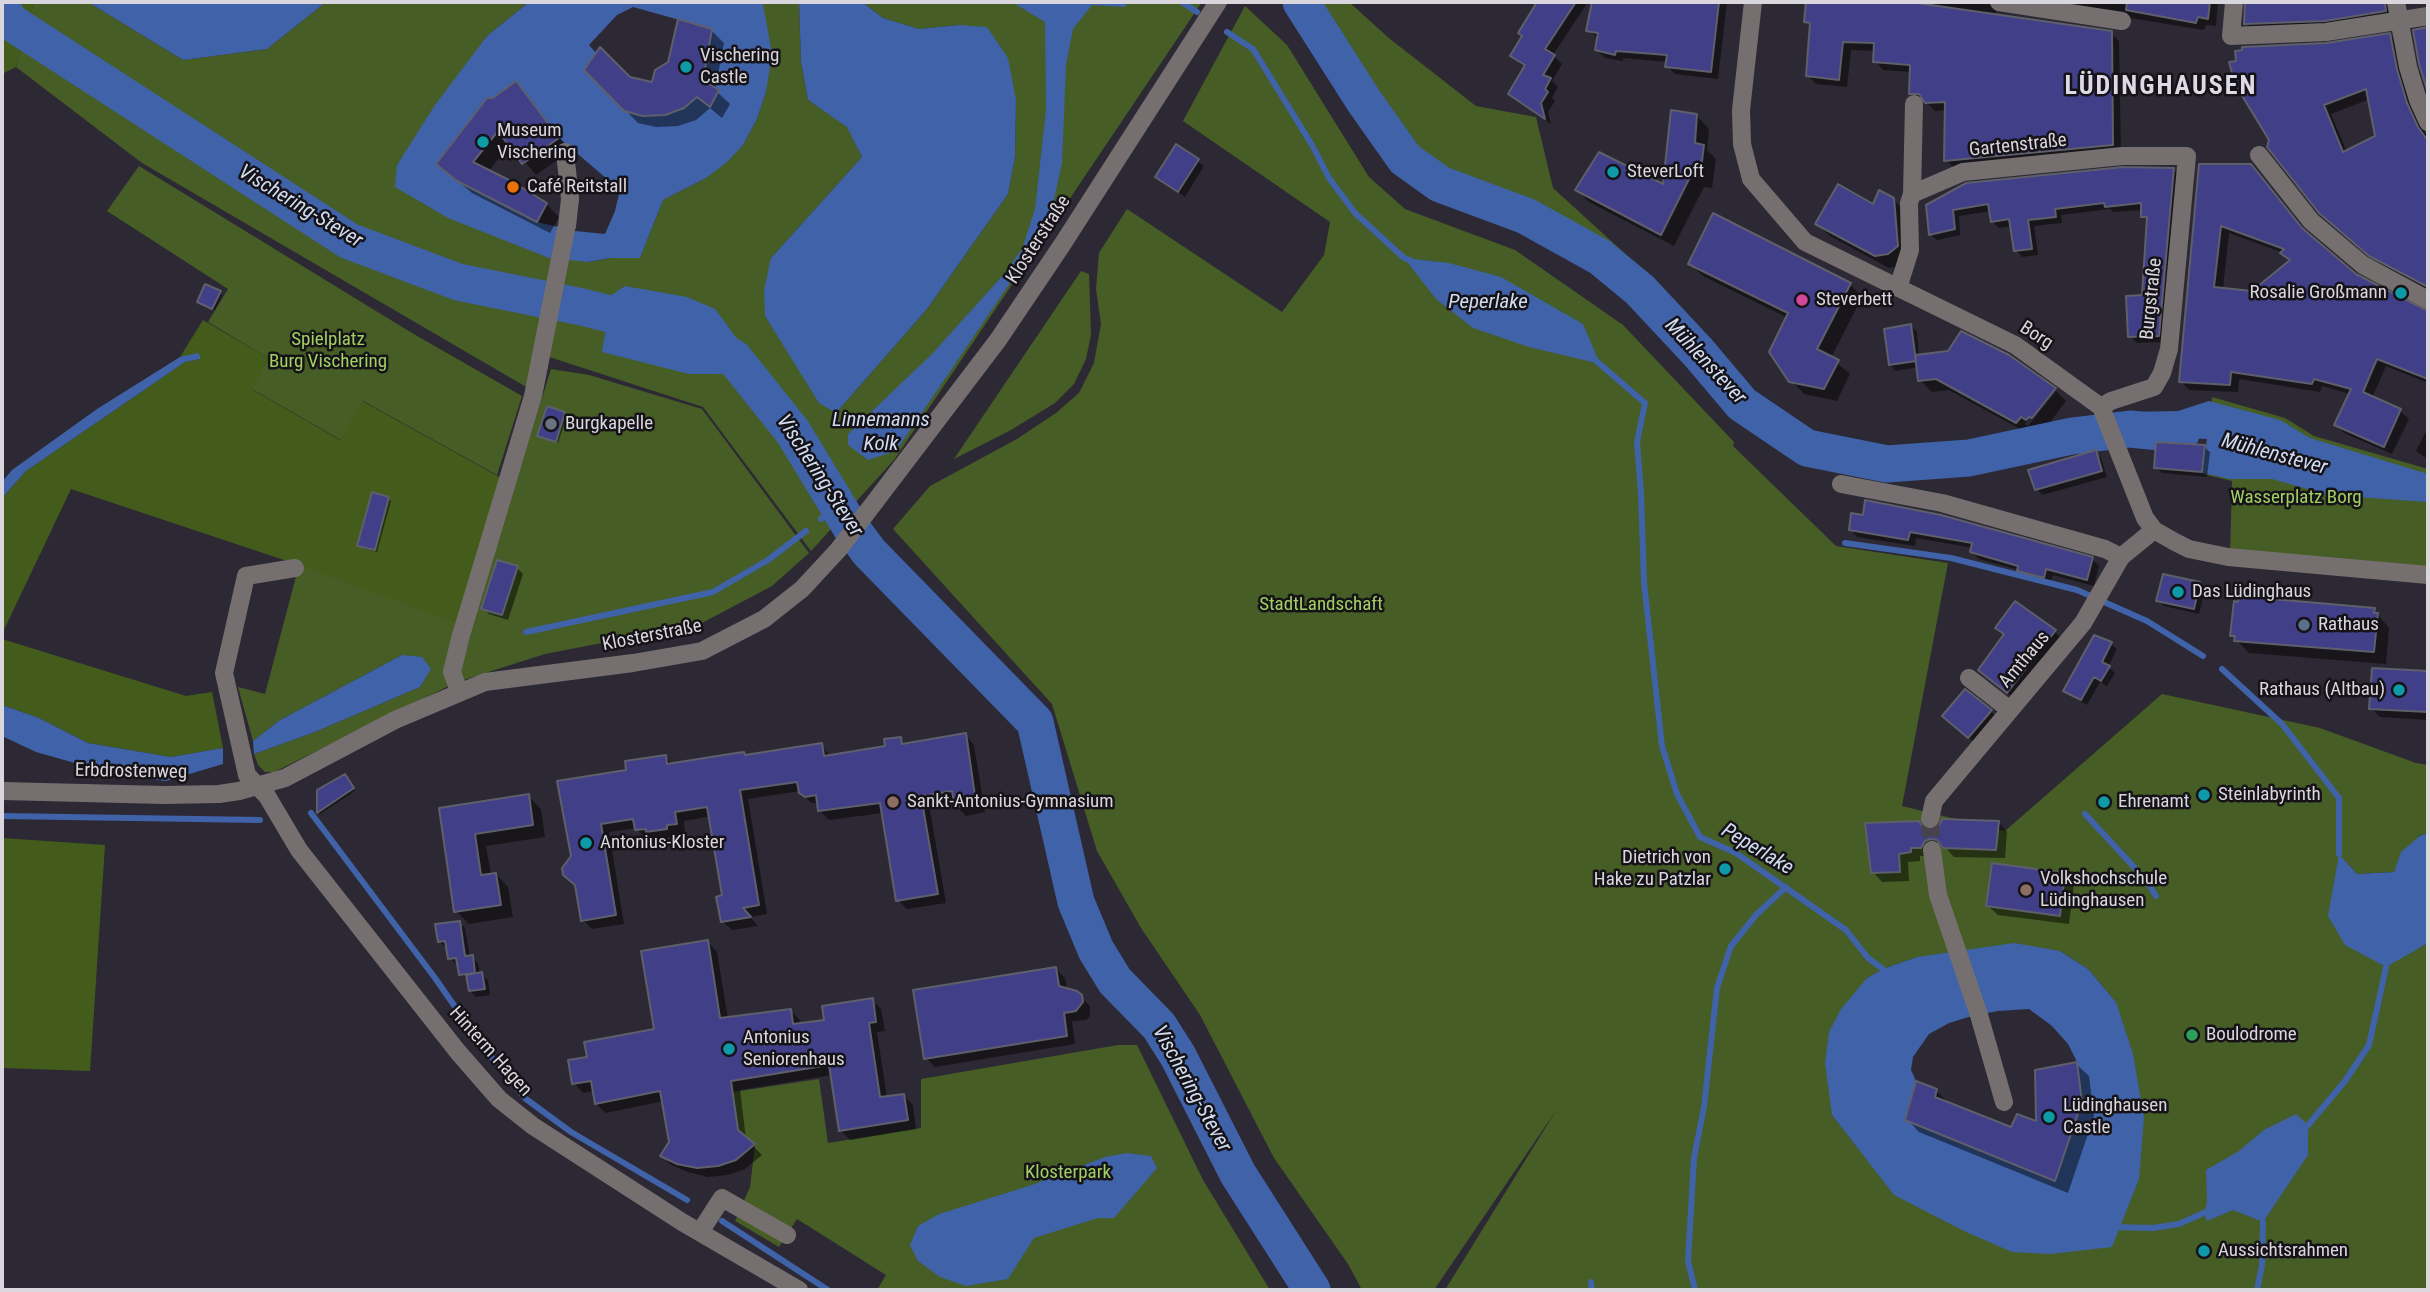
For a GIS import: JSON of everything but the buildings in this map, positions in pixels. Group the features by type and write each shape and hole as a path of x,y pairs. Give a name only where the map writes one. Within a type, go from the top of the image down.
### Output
{"street":[{"name":"Klosterstraße","path":"258,786 285,778 395,720 485,682 633,663 702,651 764,619 784,604 802,589 839,549 998,340 1218,2"},
{"name":"Borg","path":"1753,2 1741,110 1742,144 1751,179 1805,242 2015,345 2102,410"},
{"path":"1999,2 2023,3 2122,21"},
{"path":"2234,2 2231,36 2326,32 2428,16"},
{"path":"2396,2 2398,22 2417,100 2428,122"},
{"path":"1898,288 1910,250 1909,203 1912,194 1914,104"},
{"path":"459,691 452,672 461,633 533,396 570,199 565,152"},
{"path":"2259,155 2311,221 2363,265 2428,300"},
{"name":"Gartenstraße","path":"1912,194 1963,172 2122,156 2187,156"},
{"name":"Burgstraße","path":"2102,410 2111,401 2154,387 2162,373 2169,349 2187,156"},
{"path":"2102,410 2145,518 2154,530 2189,549 2228,557 2428,575"},
{"path":"1841,484 1942,503 2105,549 2121,556"},
{"name":"Amthaus","path":"1930,819 1934,801 2083,623 2121,556 2154,530"},
{"name":"Hinterm Hagen","path":"295,568 246,576 224,673 247,775 267,796 299,850 458,1052 499,1099 533,1126 700,1232 799,1290"},
{"path":"1969,678 2010,710"},
{"name":"Erbdrostenweg","path":"2,791 219,794 258,786"},
{"path":"1932,850 1938,895 1979,1015 2004,1102"},
{"path":"700,1232 722,1198 787,1235"}],"green space":[{"path":"2,2 34,2 16,67 2,74"},
{"path":"34,2 88,2 183,60 267,49 326,2 529,2 487,36 397,165 588,262 610,258 640,258 663,200 706,178 743,145 757,119 766,92 761,2 799,2 801,62 808,100 848,127 862,157 771,258 765,316 790,355 836,413 927,309 1008,194 1015,157 1016,100 959,25 919,29 883,18 862,2 1202,2 894,460 811,551 703,407 537,353 528,388 142,163 16,67","holes":["585,294 604,300 637,360 603,352 607,322 580,317"]},
{"path":"1315,2 1349,2 1390,39 1476,106 1536,117 1553,188 1632,260 1561,218 1451,179 1412,149"},
{"name":"StadtLandschaft","path":"1245,6 1287,45 1369,177 1405,209 1515,250 1623,325 1734,442 1733,446 1836,546 1948,563 1902,806 2005,831 2162,694 2320,728 2428,765 2428,834 2420,835 2394,872 2357,874 2340,855 2417,949 2428,943 2428,1290 1445,1290 1557,1109 1434,1290 1362,1290 1348,1264 1274,1158 1200,1015 1141,928 1097,851 1052,704 893,529 930,486 1017,439 1056,413 1079,393 1094,363 1101,324 1096,289 1099,253 1127,209 1282,312 1324,255 1330,222 1183,121","holes":["2060,951 2088,969 2116,1002 2050,1254 1895,1195 1832,1115 1867,978 1883,969 1917,957"]},
{"name":"Spielplatz Burg Vischering","path":"139,166 412,333 522,396 497,475 363,401 341,440 252,389 268,358 208,322 228,289 107,211"},
{"path":"1081,271 1089,274 1091,335 1086,359 1074,384 1055,403 1011,430 954,459"},
{"path":"203,320 268,358 253,390 340,440 362,401 514,485 473,629 299,565 71,489 2,634 2,498 26,471 185,362 200,359 198,354 180,357"},
{"path":"551,369 589,375 702,409 809,553 772,586 700,624 545,654 457,682 274,772 265,772 258,765 254,754 315,732 420,687 430,669 402,655 280,720 253,741 238,687 265,694 299,565 477,607"},
{"name":"Wasserplatz Borg","path":"2212,397 2285,418 2314,436 2428,469 2428,574 2230,556 2232,481 2203,474"},
{"path":"2,639 186,696 212,692 223,748 171,757 88,743 39,718 2,705"},
{"path":"2,838 105,845 90,1071 2,1068"},
{"name":"Klosterpark","path":"1118,1045 1137,1045 1203,1180 1270,1290 877,1290 886,1275 797,1219 779,1247 735,1221 750,1187 755,1145 738,1130 733,1092 819,1079 828,1143 921,1128 921,1079"}],"water":[{"path":"88,2 326,2 267,49 183,60"},
{"path":"529,2 761,2 772,54 766,92 757,119 743,145 726,163 706,178 663,200 640,258 610,258 588,262 549,258 448,218 395,187 397,165 435,105 487,36","holes":["633,7 712,29 703,80 719,91 710,107 697,97 684,108 665,115 643,116 624,111 584,70 597,54 589,45 617,15","516,81 559,138 620,190 605,234 575,231 537,222 457,181 436,164 487,98 493,98"]},
{"path":"799,2 862,2 883,18 919,29 959,25 987,27 1008,58 1016,100 1015,157 1008,194 927,309 836,413 819,403 765,316 764,290 771,258 862,157 847,127 808,100 801,62"},
{"name":"Linnemanns Kolk","path":"1012,2 1128,2 1125,7 1092,5 1073,29 1066,65 1062,163 1048,227 896,451 868,460 848,445 848,434 932,354 1005,273 1022,249 1035,209 1046,110 1045,22"},
{"name":"Peperlake","path":"1404,258 1449,263 1501,277 1583,324 1600,364 1529,347 1473,328 1436,299"},
{"path":"625,286 687,297 715,309 738,340 730,374 689,374 602,352 607,322 580,317 585,294 604,300"},
{"path":"198,353 200,359 185,362 26,471 2,498 2,482 12,470 97,409 180,357"},
{"path":"2209,401 2280,420 2310,438 2428,474 2428,502 2329,495 2272,479 2230,479 2203,473 2207,439 2134,436 2124,416 2128,412 2178,411"},
{"path":"402,655 422,657 431,669 420,687 315,732 254,754 253,741 280,720"},
{"path":"2,705 39,718 88,743 171,757 223,748 223,764 166,781 117,775 36,752 2,736"},
{"path":"2428,834 2428,943 2386,967 2345,945 2328,916 2339,854 2357,874 2394,872 2401,852 2421,835"},
{"path":"2014,943 2060,951 2088,969 2116,1002 2133,1054 2144,1118 2139,1179 2112,1247 2050,1254 2012,1252 1966,1232 1894,1195 1832,1115 1825,1063 1829,1032 1841,1009 1867,978 1883,969 1917,957","holes":["2029,1009 2052,1026 2068,1044 2077,1062 2082,1102 2055,1181 1905,1120 1916,1081 1911,1070 1913,1057 1929,1034 1949,1023 1998,1011"]},
{"path":"2296,1114 2308,1125 2308,1155 2263,1222 2233,1210 2207,1221 2204,1214 2207,1202 2206,1170 2239,1151 2264,1130"},
{"path":"1127,1153 1151,1156 1157,1168 1114,1218 1098,1218 1034,1238 1008,1279 966,1286 940,1277 918,1261 910,1245 918,1226 939,1214 1032,1185 1105,1157"}],"waterway":[{"name":"Linnemanns Kolk","path":"1182,2 1197,12"},
{"name":"Mühlenstever","path":"1301,2 1364,101 1405,159 1440,184 1526,216 1600,257 1640,290 1742,404 1807,448 1887,464 1969,458 2072,436 2130,429 2181,434"},
{"name":"Vischering-Stever","path":"2,7 9,21 349,241 458,282 630,319"},
{"name":"Peperlake","path":"1227,32 1253,49 1312,145 1329,178 1355,213 1404,258 1410,260"},
{"name":"Vischering-Stever","path":"689,335 734,358 793,432 850,526 869,552 1035,722 1076,902 1096,950 1115,981 1159,1026 1178,1056 1238,1174 1312,1290"},
{"name":"Peperlake","path":"1594,359 1645,403 1637,442 1644,582 1662,746 1677,794 1700,837 1736,853 1846,930 1868,958 1883,969 1883,975"},
{"path":"821,519 836,503"},
{"path":"526,632 713,592 768,560 806,531"},
{"path":"1845,543 1951,558 2077,590 2147,621 2203,656"},
{"path":"2222,669 2282,724 2339,798 2339,854"},
{"path":"311,813 435,978 483,1047 526,1099 571,1132 687,1200"},
{"path":"2085,814 2146,880 2156,896"},
{"path":"2,816 260,820"},
{"path":"1695,1290 1688,1261 1694,1158 1704,1107 1717,988 1731,946 1756,915 1786,887"},
{"path":"2304,1130 2345,1081 2369,1045 2386,967"},
{"path":"2113,1227 2153,1228 2179,1224 2208,1211"},
{"path":"722,1221 828,1290"},
{"path":"2257,1290 2262,1265 2263,1222"},
{"path":"1591,1282 1592,1290"}],"tunnel":[{"path":"1930,819 1932,850"}],"place":[{"name":"Vischering Castle","path":"686,67"},
{"name":"Museum Vischering","path":"483,142"},
{"name":"SteverLoft","path":"1613,172"},
{"name":"Café Reitstall","path":"513,187"},
{"name":"Rosalie Großmann","path":"2401,293"},
{"name":"Steverbett","path":"1802,300"},
{"name":"Burgkapelle","path":"551,424"},
{"name":"Das Lüdinghaus","path":"2178,592"},
{"name":"Rathaus","path":"2304,625"},
{"name":"Rathaus (Altbau)","path":"2399,690"},
{"name":"Steinlabyrinth","path":"2204,795"},
{"name":"Sankt-Antonius-Gymnasium","path":"893,802"},
{"name":"Ehrenamt","path":"2104,802"},
{"name":"Antonius-Kloster","path":"586,843"},
{"name":"Dietrich von Hake zu Patzlar","path":"1725,869"},
{"name":"Volkshochschule Lüdinghausen","path":"2026,890"},
{"name":"Boulodrome","path":"2192,1035"},
{"name":"Antonius Seniorenhaus","path":"729,1049"},
{"name":"Lüdinghausen Castle","path":"2049,1117"},
{"name":"Aussichtsrahmen","path":"2204,1251"}],"district":[{"name":"LÜDINGHAUSEN","path":"2161,87"}]}
